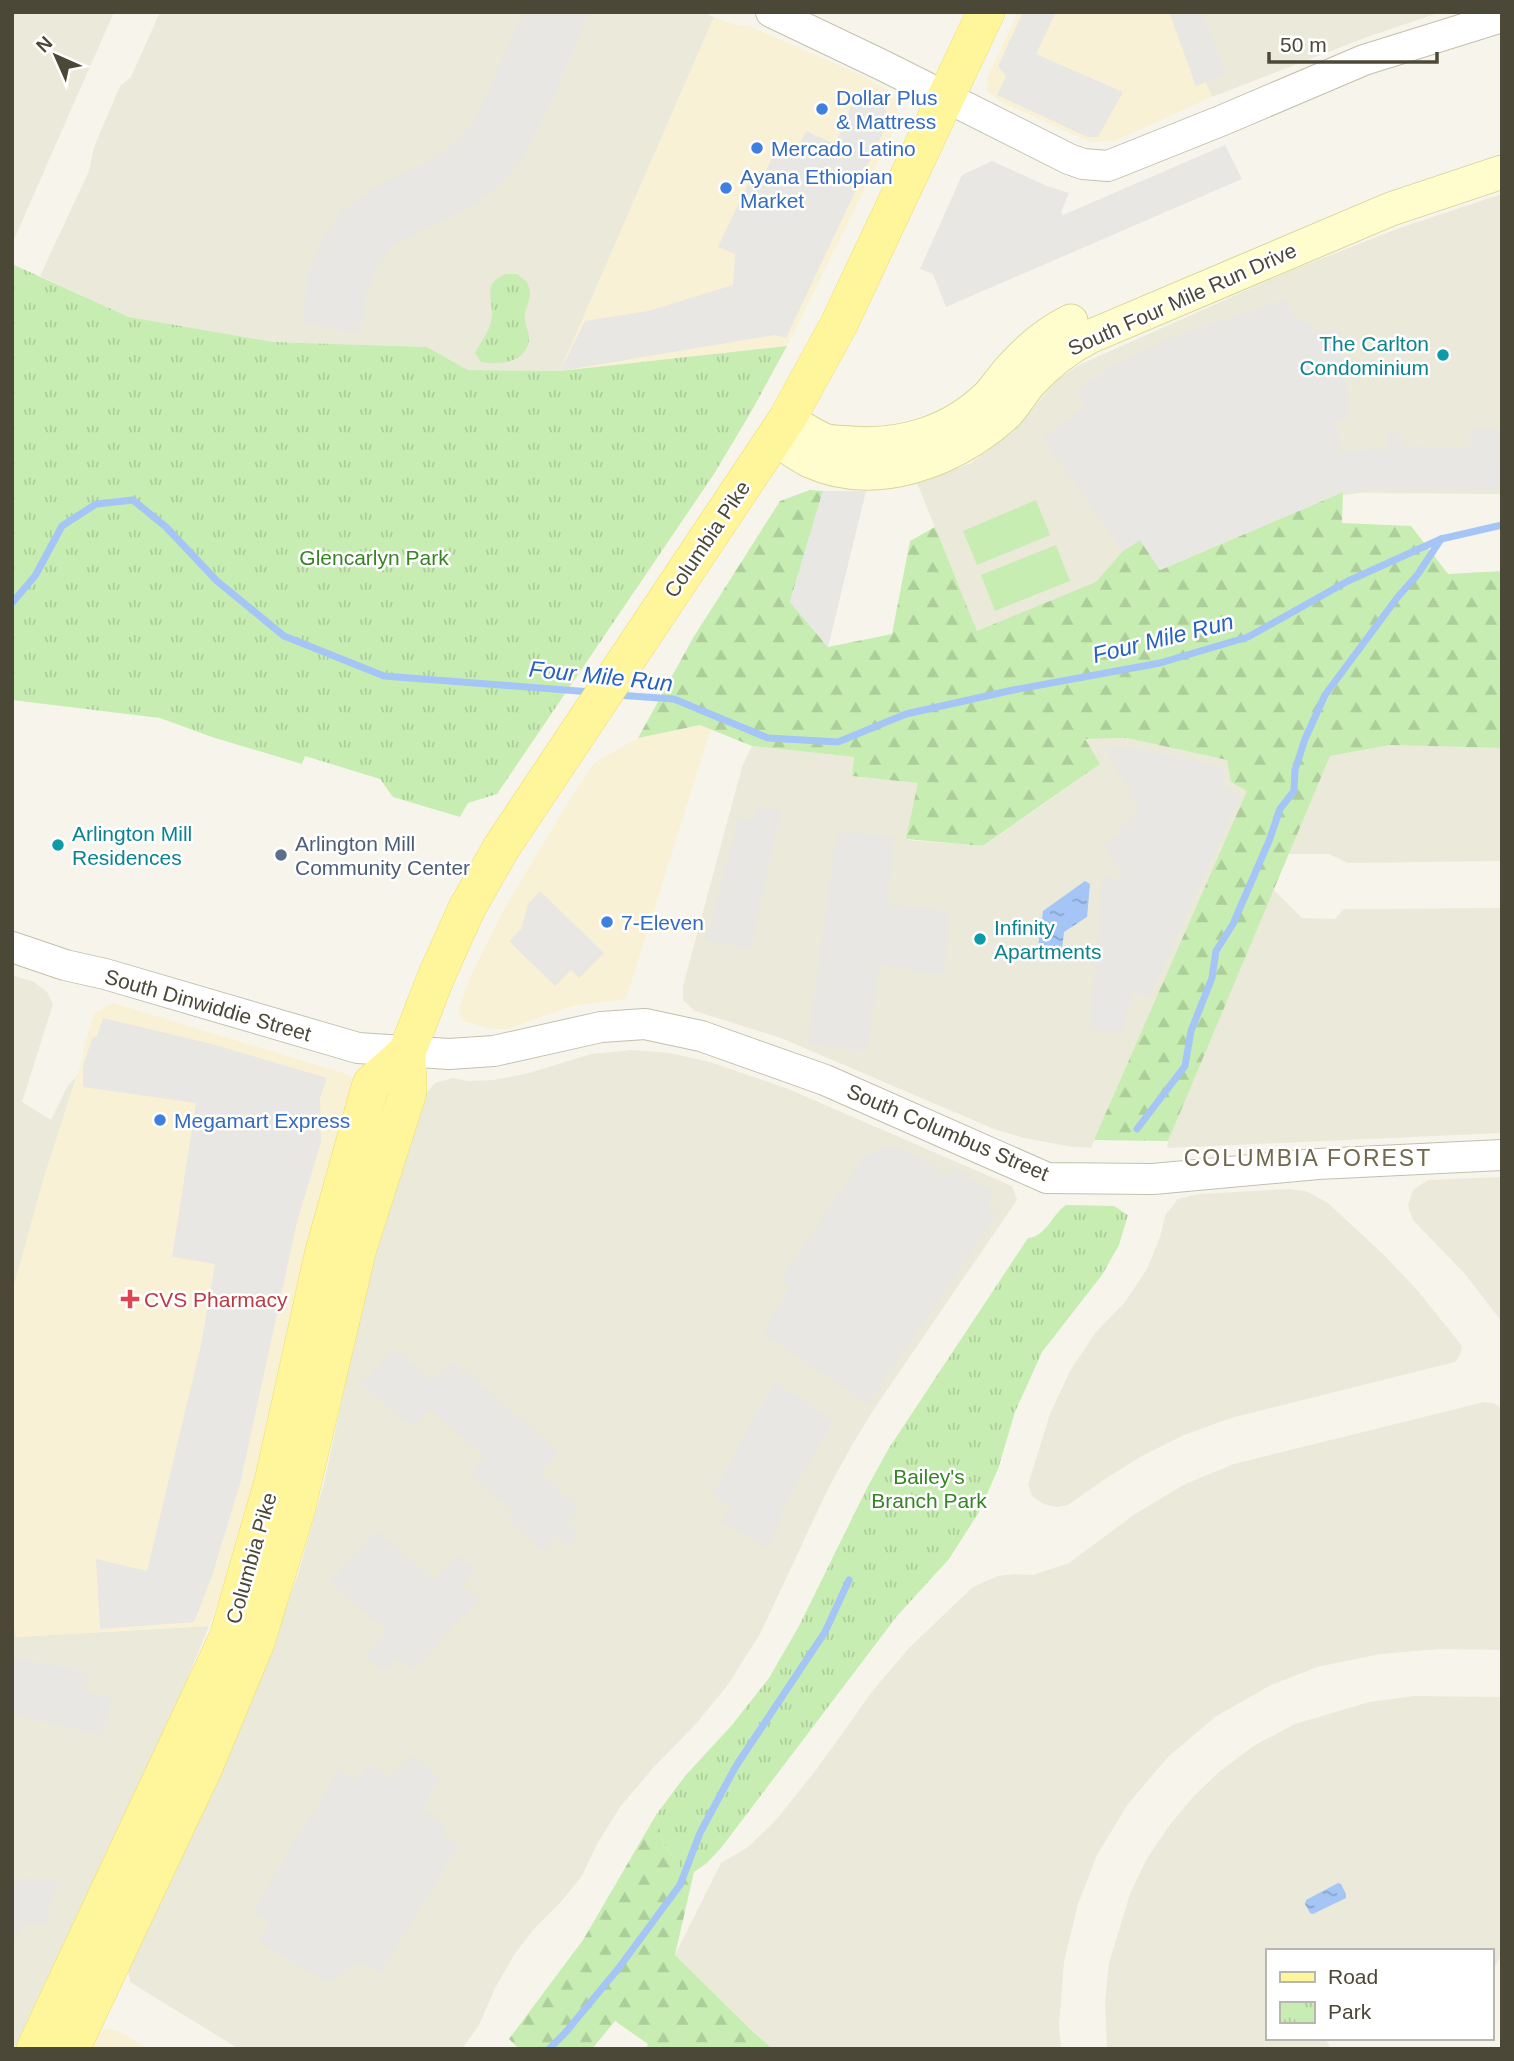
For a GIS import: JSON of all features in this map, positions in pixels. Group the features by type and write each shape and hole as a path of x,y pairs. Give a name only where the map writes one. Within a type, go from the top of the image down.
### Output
{"main road":[{"name":"Columbia Pike","path":"71,2049 205,1765 256,1642 296,1511 358,1248 408,1093 407,1052 436,977 467,908 501,848 780,429 839,324 986,12"},
{"name":"South Four Mile Run Drive","path":"780,429 826,441 869,445 903,441 937,431 962,418 989,395 1011,368 1057,328 1276,233 1416,179 1502,152"},
{"name":"South Four Mile Run Drive","path":"780,429 810,461 838,470 869,473 908,468 946,455 975,439 996,423 1051,360 1069,347 1391,209 1502,172"},
{"name":"Columbia Pike","path":"36,2049 228,1637 273,1482 323,1255 371,1084 407,1052"}],"street":[{"path":"771,12 1069,159 1083,164 1108,166 1364,60 1502,16"},
{"name":"South Dinwiddie Street","path":"12,947 65,965 105,974 358,1048 407,1052"},
{"name":"South Columbus Street","path":"407,1052 449,1054 495,1051 601,1027 645,1024 701,1036 825,1080 1047,1178 1153,1179 1318,1164 1502,1156"}],"shaded area":[{"path":"12,12 114,12 12,244"},
{"path":"160,12 703,12 714,17 560,371 468,370 427,347 274,342 129,317 40,276 89,171 94,147 120,86 131,77"},
{"path":"523,12 589,12 543,120 524,157 499,186 469,208 417,231 389,249 374,272 365,301 360,334 302,323 310,268 322,240 342,211 374,188 433,160 458,139 477,117"},
{"path":"1018,12 1178,12 1188,43 1212,97 1115,141 1090,142 1003,103 987,91 987,78"},
{"path":"1023,12 1056,12 1036,54 1123,92 1098,137 1087,137 997,95 1006,76 998,66"},
{"path":"1169,12 1202,12 1226,74 1196,86"},
{"path":"1178,12 1441,12 1367,37 1212,97 1188,43"},
{"path":"714,17 751,27 864,76 897,96 898,122 787,346 560,371"},
{"path":"856,94 880,99 890,118 786,338 775,335 560,371 585,321 648,311 733,285 735,254 718,247 754,171 764,175 777,147 791,150 800,143 806,131 835,144"},
{"path":"1225,145 1242,179 946,307 933,274 920,269 962,175 992,161 1069,193 1061,212 1063,215"},
{"path":"1502,194 1502,494 1360,493 1329,497 977,631 917,483 971,463 1013,432 1057,380 1079,365 1290,271 1397,229"},
{"path":"1285,299 1292,316 1321,331 1339,329 1350,418 1336,420 1340,453 1388,448 1387,433 1401,432 1403,446 1470,448 1471,429 1502,429 1502,490 1385,489 1343,492 1160,570 1140,540 1123,551 1042,437 1085,407 1075,391 1112,366 1173,337"},
{"path":"823,491 866,491 828,647 790,602"},
{"path":"700,725 711,729 626,999 573,1006 507,1029 491,1029 463,1021 458,1011 471,975 506,905 594,763 637,738"},
{"path":"1127,738 1227,760 1248,791 1091,1148 1024,1138 994,1129 781,1038 695,1011 683,1000 683,986 742,767 752,746 854,757 852,776 919,783 907,840 984,846 1100,764 1084,739"},
{"path":"1390,745 1502,748 1502,861 1348,863 1329,854 1288,854 1330,756"},
{"path":"1107,748 1142,750 1223,768 1224,788 1240,796 1149,998 1133,991 1121,1034 1090,1029 1103,877 1120,879 1122,873 1104,846 1122,832 1118,827 1141,811 1128,793 1131,791 1117,771"},
{"path":"756,807 780,811 751,949 706,940 739,818 754,821"},
{"path":"837,832 894,837 887,904 949,912 944,974 879,965 867,1051 808,1044"},
{"path":"1273,889 1302,918 1335,919 1344,909 1502,908 1502,1133 1167,1148 1196,1070"},
{"path":"540,891 604,953 579,978 571,970 555,986 509,941 521,929 528,904"},
{"path":"12,975 34,982 47,992 53,1004 22,1102 51,1120 67,1087 76,1077 12,1296"},
{"path":"113,1003 350,1075 357,1085 262,1456 231,1566 209,1626 16,1637 12,1615 12,1292 44,1177 81,1065 94,1013"},
{"path":"103,1018 212,1044 327,1078 320,1098 321,1142 297,1222 240,1484 211,1579 194,1622 100,1629 96,1559 147,1571 201,1345 215,1264 172,1257 196,1103 83,1087 83,1066"},
{"path":"631,1050 670,1053 710,1062 786,1088 1012,1186 1017,1200 852,1445 827,1491 760,1634 727,1686 620,1807 596,1846 582,1876 514,1955 495,1988 479,2025 462,2049 239,2049 130,1982 128,1969 229,1754 256,1691 298,1574 324,1483 380,1233 424,1096 435,1083 453,1078 468,1081 494,1080 529,1073 591,1054"},
{"path":"897,1147 925,1159 942,1176 947,1175 954,1167 994,1193 988,1205 989,1209 997,1214 868,1404 763,1334 791,1287 781,1280 865,1156 883,1148"},
{"path":"1502,1177 1502,1322 1466,1275 1413,1220 1408,1205 1413,1190 1428,1180"},
{"path":"1288,1189 1306,1191 1328,1203 1384,1255 1418,1291 1462,1346 1455,1362 1231,1418 1184,1435 1140,1457 1068,1505 1057,1507 1044,1504 1032,1496 1028,1485 1050,1414 1070,1371 1096,1332 1125,1302 1147,1269 1166,1214 1178,1199 1199,1194"},
{"path":"394,1349 429,1379 439,1377 453,1361 559,1452 540,1473 578,1507 566,1521 580,1534 569,1547 554,1534 548,1555 509,1521 512,1510 470,1474 485,1458 430,1408 412,1427 362,1384"},
{"path":"775,1382 833,1420 786,1503 776,1531 766,1548 721,1522 731,1506 712,1495"},
{"path":"1484,1402 1494,1403 1502,1409 1502,1650 1440,1649 1380,1654 1317,1667 1269,1686 1215,1717 1168,1757 1128,1804 1097,1855 1078,1904 1064,1962 1059,2026 1061,2049 773,2049 675,1955 721,1863 748,1847 776,1820 874,1689 909,1648 973,1587 998,1576 1032,1575 1069,1563 1135,1514 1185,1484 1234,1464"},
{"path":"377,1531 434,1580 457,1555 475,1570 462,1585 478,1599 413,1671 398,1657 385,1671 366,1656 387,1631 330,1583"},
{"path":"12,1615 16,1637 209,1626 184,1687 14,2049 12,2049"},
{"path":"12,1657 89,1673 85,1692 111,1697 102,1735 12,1715"},
{"path":"1414,1696 1502,1697 1502,1953 1493,1971 1493,1949 1266,1949 1266,2040 1326,2040 1331,2049 1107,2049 1105,2002 1109,1963 1130,1894 1146,1860 1169,1826 1193,1797 1220,1771 1255,1745 1295,1724 1369,1702"},
{"path":"414,1755 439,1778 421,1810 446,1824 441,1835 460,1844 380,1974 360,1962 328,1982 258,1941 269,1923 252,1912 340,1768 356,1780 371,1764 389,1780"},
{"path":"27,1878 58,1881 44,1925 30,1923 20,1928 12,1944 12,1882"},
{"path":"106,2028 119,2031 149,2049 90,2049 95,2037"}],"green space":[{"name":"Glencarlyn Park","path":"12,264 129,317 274,342 427,347 468,370 560,371 787,346 714,474 497,794 468,803 460,817 393,797 380,779 305,756 302,764 160,718 12,700"},
{"path":"506,274 517,274 527,282 530,296 525,316 528,345 519,357 512,360 481,362 475,353 491,322 491,288 498,278"},
{"path":"810,490 823,491 790,602 828,647 892,634 910,541 935,527 977,631 1096,582 1123,551 1140,540 1160,570 1343,492 1342,523 1411,526 1448,574 1502,571 1502,748 1390,745 1330,756 1168,1141 1094,1140 1247,791 1231,782 1227,760 1127,738 1085,739 1100,764 983,846 906,839 918,783 852,776 854,757 752,746 700,725 638,738 693,638 780,501"},
{"path":"1036,500 1050,535 977,565 963,531"},
{"path":"1056,545 1070,581 995,611 981,575"},
{"name":"Bailey's Branch Park","path":"1066,1205 1114,1206 1128,1215 1119,1245 1102,1275 1042,1352 1015,1412 998,1469 979,1512 949,1559 897,1616 721,1848 694,1872 679,1867 664,1844 656,1815 685,1776 732,1725 769,1678 799,1626 889,1448 1028,1238 1045,1229"},
{"path":"656,1815 664,1844 679,1867 694,1872 675,1955 773,2049 646,2049 648,2044 615,2021 592,2049 519,2049 509,2039 583,1940"}],"water":[{"path":"1085,881 1090,884 1087,917 1064,932 1061,957 1037,954 1043,911"},
{"path":"1338,1883 1341,1884 1346,1898 1310,1913 1305,1904 1306,1900"}],"waterway":[{"name":"Four Mile Run","path":"12,603 35,576 62,526 96,504 133,500 166,527 217,581 284,636 384,676 591,692"},
{"name":"Four Mile Run","path":"617,695 674,699 768,738 838,742 906,714 1013,690 1160,663 1248,637 1348,581 1441,539 1502,525"},
{"path":"1137,1129 1185,1066 1191,1031 1212,978 1216,951 1233,924 1280,809 1294,791 1295,770 1305,739 1325,695 1418,574 1441,539"},
{"path":"549,2049 618,1969 680,1885 700,1833 736,1766 825,1632 849,1580"}],"place":[{"name":"Dollar Plus & Mattress","path":"822,109"},
{"name":"Mercado Latino","path":"757,148"},
{"name":"Ayana Ethiopian Market","path":"726,188"},
{"name":"The Carlton Condominium","path":"1443,355"},
{"name":"Arlington Mill Residences","path":"58,845"},
{"name":"Arlington Mill Community Center","path":"281,855"},
{"name":"7-Eleven","path":"607,922"},
{"name":"Infinity Apartments","path":"980,939"},
{"name":"Megamart Express","path":"160,1120"},
{"name":"CVS Pharmacy","path":"130,1299"}],"district":[{"name":"COLUMBIA FOREST","path":"1308,1158"}]}
